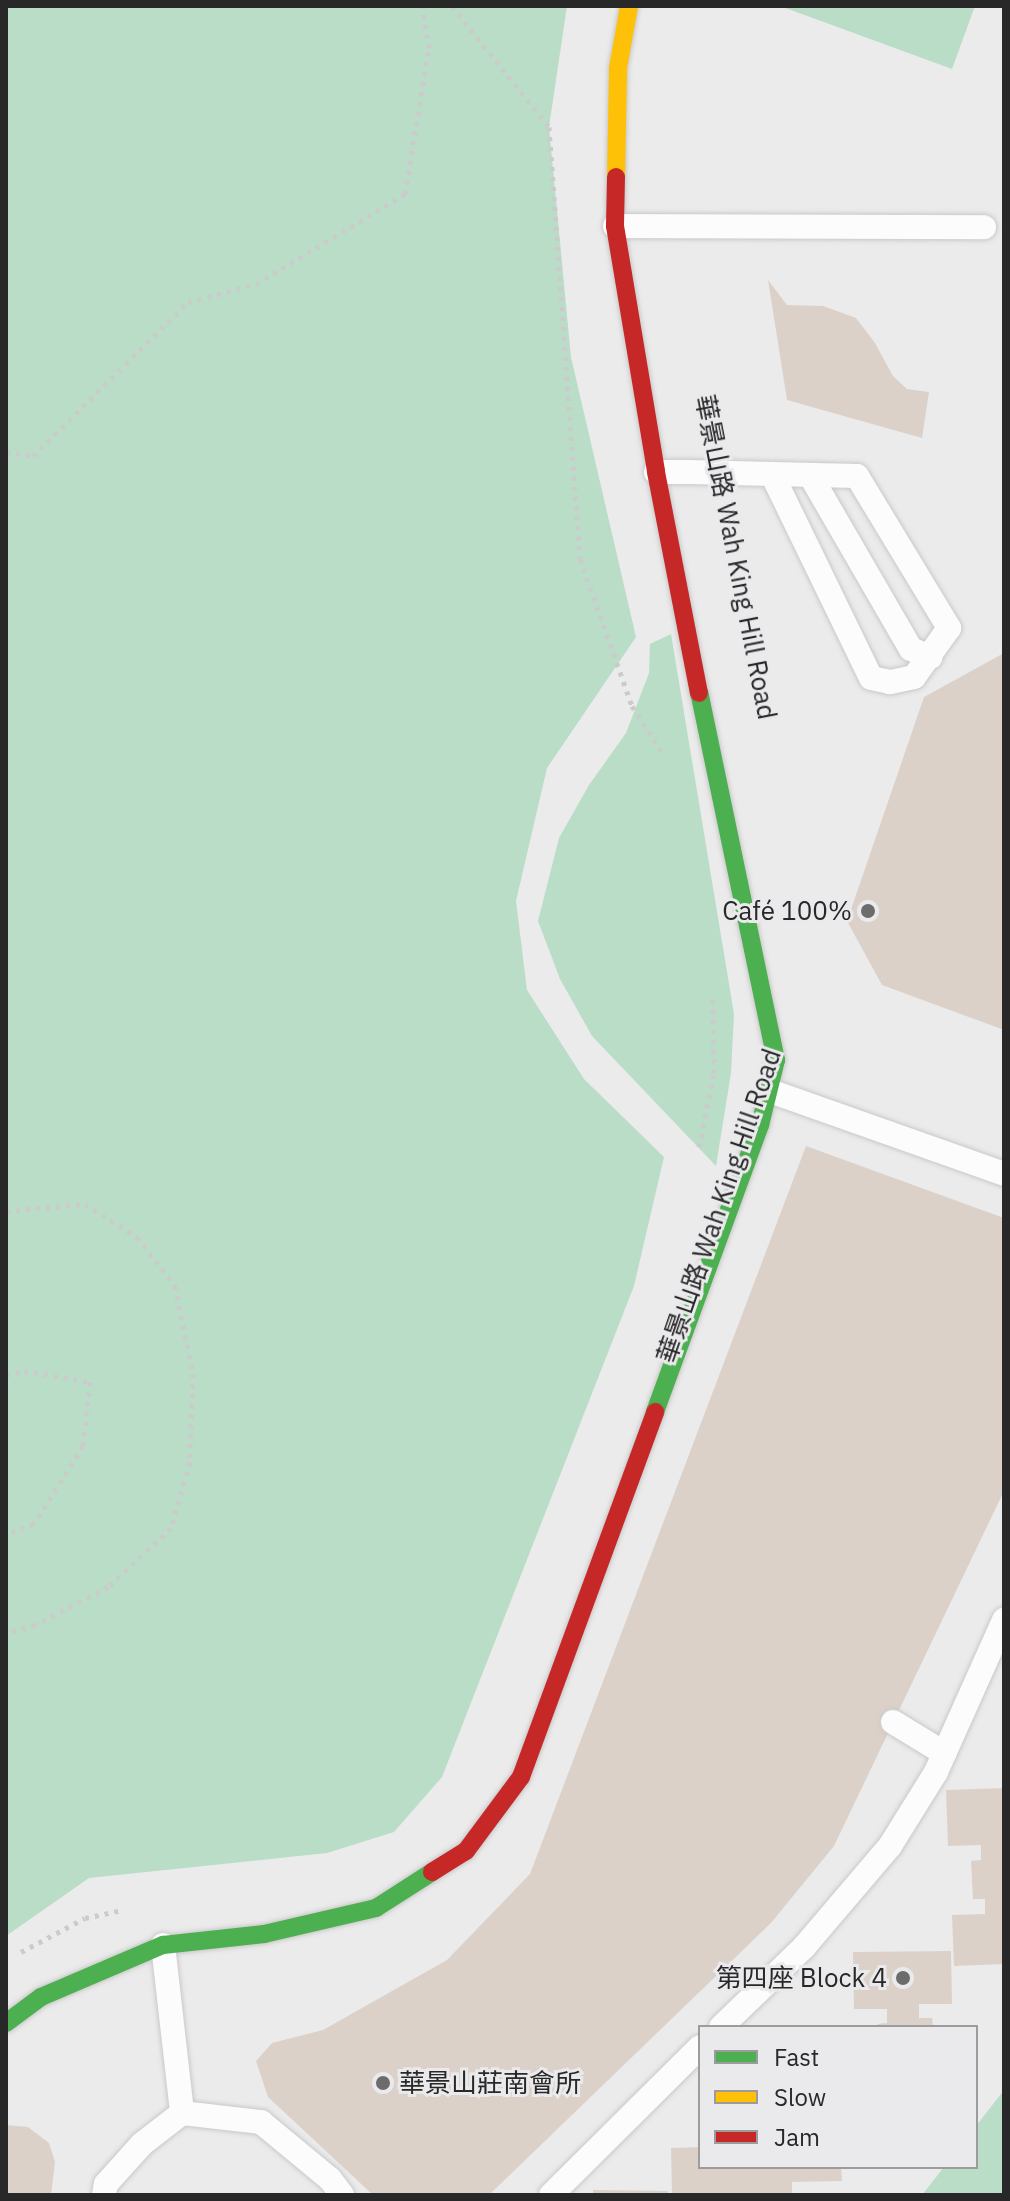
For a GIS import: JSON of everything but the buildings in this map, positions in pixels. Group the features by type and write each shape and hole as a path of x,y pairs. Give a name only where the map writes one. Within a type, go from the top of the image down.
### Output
{"street":[{"name":"華景山路 Wah King Hill Road","path":"6,2023 41,1997 163,1945 264,1934 376,1908 466,1851 521,1777 770,1091 776,1060 709,746 656,472 615,226 618,68 629,6"}],"lane":[{"path":"615,226 984,227"},
{"path":"656,472 772,474 857,476 949,628 914,677 890,682 871,678 772,474"},
{"path":"810,475 911,649 930,657"},
{"path":"770,1091 1004,1174"},
{"path":"723,2025 804,1947 890,1846 944,1753 1004,1620"},
{"path":"893,1722 944,1753"},
{"path":"163,1945 182,2113"},
{"path":"551,2195 698,2049"},
{"path":"104,2195 106,2184 142,2144 182,2113 261,2122 330,2179 342,2195"}],"path":[{"path":"6,452 33,456 188,302 256,284 405,194 429,48 422,6"},
{"path":"452,6 549,127 580,559 632,706 667,759 664,744"},
{"name":"華景山路 Wah King Hill Road","path":"697,1161 714,1073 713,992"},
{"path":"6,1211 85,1204 137,1237 175,1286 193,1374 190,1462 171,1528 108,1587 35,1625 6,1633"},
{"path":"6,1375 24,1371 90,1382 83,1446 34,1524 6,1534"},
{"path":"19,1953 85,1918 125,1909"}],"green space":[{"path":"6,6 567,6 549,127 571,357 636,637 547,768 516,901 527,990 584,1079 664,1157 634,1286 442,1777 394,1832 327,1853 89,1878 6,1936"},
{"path":"780,6 975,6 952,69"},
{"path":"671,634 734,1014 731,1073 716,1166 592,1036 560,979 538,921 559,838 589,785 626,733 649,673 650,644"},
{"path":"1004,2090 1004,2195 922,2195 942,2169 978,2169 978,2123"}],"traffic: fast":[{"path":"655,1412 760,1125 776,1060 699,693"},
{"path":"6,2023 41,1997 163,1945 264,1934 376,1908 432,1872"}],"traffic: slow":[{"path":"616,177 618,68 629,6"}],"traffic: jam":[{"path":"616,177 615,226 656,472 699,693"},
{"path":"432,1872 466,1851 521,1777 655,1412"}],"place":[{"name":"Café 100%","path":"868,911"},
{"name":"第四座 Block 4","path":"903,1978"},
{"name":"華景山莊南會所","path":"383,2083"}]}
